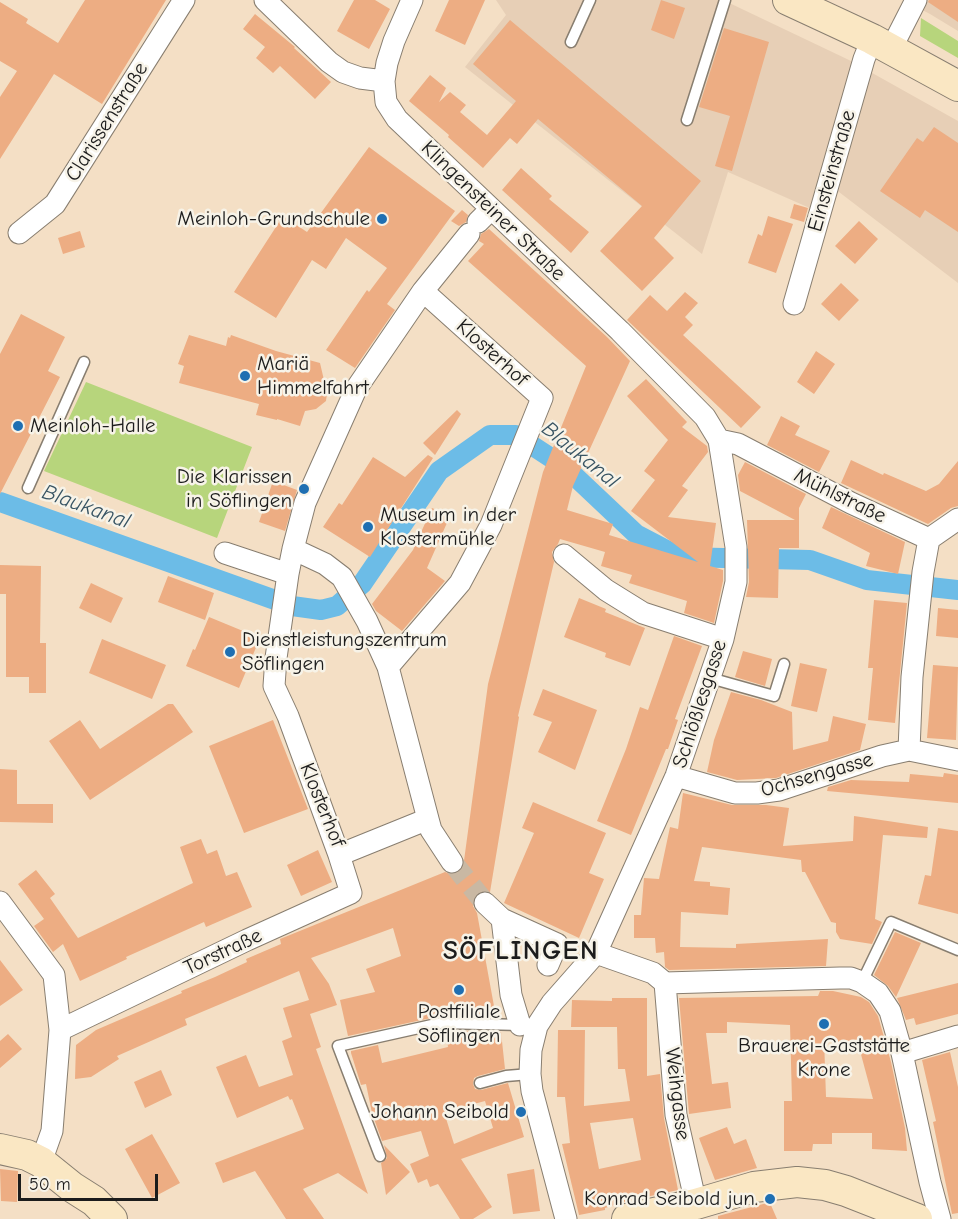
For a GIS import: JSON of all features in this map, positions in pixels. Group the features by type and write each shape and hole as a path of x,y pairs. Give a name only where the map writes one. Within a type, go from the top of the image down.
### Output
{"street":[{"name":"Clarissenstraße","path":"19,233 55,204 152,63 184,0"},
{"path":"265,0 329,62 343,72 360,78 384,81 394,41 412,0"},
{"path":"788,0 881,44 958,86"},
{"name":"Einsteinstraße","path":"794,304 864,59 881,44 916,0"},
{"name":"Klingensteiner Straße","path":"384,81 386,102 397,119 479,222 678,388 705,417 719,440"},
{"name":"Klosterhof","path":"428,819 339,855 288,716 274,686 276,658 286,582 305,503 356,390 423,291 479,222"},
{"name":"Klosterhof","path":"388,667 460,583 491,525 542,398 423,291"},
{"name":"Mühlstraße","path":"719,440 738,444 851,503 928,539"},
{"name":"Schlößlesgasse","path":"529,1026 596,953 676,776 723,639 736,582 736,547 719,440"},
{"path":"909,750 912,677 928,539 958,519"},
{"path":"293,549 324,564 342,577 367,621 388,667 431,830 452,862"},
{"path":"225,553 286,582"},
{"path":"564,555 606,590 643,613 723,639"},
{"name":"Ochsengasse","path":"676,776 735,794 757,793 779,790 882,756 909,750 958,760"},
{"name":"Torstraße","path":"60,1030 351,893 339,855"},
{"path":"0,903 54,975 60,1030 52,1131 45,1153"},
{"path":"484,903 502,919 556,944 548,964"},
{"path":"502,919 511,995 529,1026 530,1074 537,1114 566,1219"},
{"path":"596,953 659,978 851,978 862,982 878,993 890,1011 902,1053 940,1219"},
{"name":"Weihgasse","path":"659,978 690,1211"},
{"path":"902,1053 958,1036"},
{"path":"0,1131 16,1132 45,1153 72,1187 103,1210"},
{"path":"0,1149 27,1155 45,1153"},
{"path":"627,1219 690,1211 754,1186 797,1182 836,1188 906,1216 909,1206 916,1202 930,1182"}],"lane":[{"path":"571,42 590,0"},
{"path":"687,120 725,0"},
{"path":"28,488 84,362"},
{"path":"710,678 774,696 784,664"},
{"path":"862,982 891,922 958,950"},
{"path":"380,1156 338,1046 441,1023 529,1026"},
{"path":"480,1083 506,1076 530,1074"}],"shaded area":[{"path":"496,0 723,0 849,60 958,121 958,283 839,192 812,209 728,172 702,254 465,67 506,15"},
{"path":"903,0 958,0 958,31 930,14"}],"green space":[{"path":"921,18 958,41 958,58 920,36"},
{"path":"86,382 252,447 217,538 44,471"}],"building":[{"path":"85,0 166,0 102,104 54,74 0,159 0,97 17,71 0,61 0,2 28,19 26,23 58,43"},
{"path":"354,0 375,0 390,9 369,49 337,31"},
{"path":"449,0 485,0 465,45 435,31"},
{"path":"661,0 685,8 674,39 651,30"},
{"path":"929,0 958,0 958,22 928,2"},
{"path":"255,14 295,47 331,82 315,99 280,66 273,73 256,58 265,47 243,29"},
{"path":"510,20 701,181 654,238 674,258 642,291 600,251 642,206 538,119 517,144 510,138 483,168 409,101 430,75 446,88 439,102 450,92 466,105 460,112 487,135 516,101 473,64"},
{"path":"724,28 769,42 732,171 715,166 730,116 699,107"},
{"path":"934,127 958,143 958,232 925,210 920,218 880,191 917,138 923,142"},
{"path":"369,147 455,211 387,304 395,310 355,368 326,350 367,290 369,292 387,268 346,238 326,269 312,260 276,318 234,292 283,216 307,232"},
{"path":"521,168 552,196 549,199 589,232 571,253 502,190"},
{"path":"794,204 808,208 804,222 790,218"},
{"path":"462,210 468,215 466,222 459,226 451,221"},
{"path":"768,216 793,224 776,273 748,263 758,234 762,236"},
{"path":"859,221 878,239 855,264 835,246"},
{"path":"489,229 607,337 630,361 573,486 567,510 613,524 609,535 698,562 631,511 655,480 644,471 668,440 627,396 646,379 687,422 682,427 707,446 708,452 682,486 688,490 668,517 716,523 710,566 723,570 723,581 714,623 684,613 687,601 629,583 632,575 601,566 605,552 560,539 552,552 554,562 518,716 490,892 478,893 473,890 473,906 477,913 496,1017 440,1016 348,1036 340,1000 375,992 366,969 401,956 393,928 311,958 329,984 337,1005 310,1014 321,1047 316,1049 368,1194 338,1173 303,1189 324,1219 286,1219 255,1171 223,1183 215,1163 304,1129 292,1099 290,1100 288,1096 237,1118 216,1067 246,1055 259,1087 293,1075 282,1041 292,1037 283,1008 309,1000 299,971 185,1019 187,1025 117,1056 119,1059 91,1077 75,1079 76,1045 96,1030 247,962 246,959 281,944 280,939 445,872 453,875 463,868 488,684 543,472 586,366 468,261 484,244 479,241 481,234"},
{"path":"80,231 85,247 63,254 58,238"},
{"path":"841,283 859,300 839,321 821,304"},
{"path":"685,292 698,303 685,317 693,325 683,335 761,407 741,428 627,320 650,295 667,311"},
{"name":"Meinloh-Halle","path":"21,314 65,337 48,371 60,377 0,494 0,354"},
{"name":"Mariä Himmelfahrt","path":"189,335 226,346 228,337 230,338 231,335 320,363 327,393 326,401 316,409 305,411 300,426 256,415 259,404 179,383 184,366 178,364"},
{"path":"816,351 835,364 814,394 797,382"},
{"path":"457,410 461,414 435,455 423,443"},
{"path":"781,416 800,426 795,435 830,451 819,472 767,445"},
{"path":"428,455 433,458 370,557 323,527 339,503 342,505 373,457 405,477"},
{"path":"851,460 926,491 939,484 958,461 958,506 951,508 928,524 841,483"},
{"path":"745,462 806,494 799,508 799,548 779,548 778,598 746,597 749,582 747,520 795,520 740,491 738,475"},
{"path":"273,481 297,490 285,531 259,522"},
{"path":"831,507 905,542 898,574 866,566 870,553 822,528"},
{"path":"432,508 450,516 427,568 445,581 402,631 376,611 372,604 413,550"},
{"path":"0,565 41,566 40,643 46,643 46,693 29,693 29,677 6,677 6,594 0,594"},
{"path":"168,576 214,593 205,620 158,602"},
{"path":"91,583 123,598 111,623 79,608"},
{"path":"579,598 606,609 605,612 645,628 630,666 605,657 606,653 564,637"},
{"path":"874,600 907,603 895,723 868,720 873,668 868,668"},
{"path":"938,608 958,610 958,638 936,636"},
{"name":"Dienstleistungszentrum Söflingen","path":"209,617 260,638 239,688 186,666"},
{"path":"674,636 702,646 675,719 678,720 668,749 666,749 631,835 597,821 640,707 648,710"},
{"path":"102,639 166,665 152,699 89,673"},
{"path":"743,651 772,659 765,686 735,677"},
{"path":"800,663 827,669 817,712 791,706"},
{"path":"933,665 958,667 956,740 927,738"},
{"path":"543,689 597,710 575,770 538,752 552,722 533,715"},
{"path":"731,692 792,712 793,750 828,741 833,716 866,724 860,750 776,778 737,780 707,772 714,740"},
{"path":"168,704 173,704 193,732 90,800 49,741 80,720 100,749"},
{"path":"273,720 308,809 244,833 209,746"},
{"path":"0,769 17,770 17,804 53,804 53,823 0,822"},
{"path":"944,773 958,775 958,803 827,791 828,787 851,780 909,782 910,774 943,777"},
{"path":"683,793 732,805 789,808 783,846 853,841 854,816 928,827 927,838 883,835 875,919 882,922 872,944 840,939 836,932 836,923 831,922 805,872 802,872 801,860 702,847 694,881 710,882 710,886 730,888 728,915 681,912 680,947 736,948 736,944 828,939 826,966 669,970 665,967 664,952 656,953 655,938 634,938 634,915 641,915 644,878 659,879 670,827 678,829"},
{"path":"533,802 606,833 589,873 604,879 579,938 504,903 534,833 522,828"},
{"path":"938,828 958,831 958,914 918,904 925,875 931,876"},
{"path":"201,839 207,854 217,850 226,876 237,872 252,907 206,927 204,922 126,957 127,959 80,981 63,944 53,952 34,926 44,919 18,884 36,870 55,894 50,898 78,938 193,883 180,847"},
{"path":"318,850 332,882 301,896 287,865"},
{"path":"895,932 921,943 896,997 888,986 874,975"},
{"path":"0,960 23,990 0,1006"},
{"path":"958,983 958,1014 916,1025 914,1018 906,1020 897,998"},
{"path":"820,991 833,991 861,997 869,1002 878,1016 891,1062 905,1128 907,1151 872,1149 872,1133 832,1133 832,1144 813,1144 812,1151 784,1151 784,1101 792,1101 790,1025 727,1022 727,1033 706,1033 712,1084 728,1082 731,1108 689,1114 679,998 818,996","holes":["824,1039 859,1047 873,1099 826,1097"]},
{"path":"612,998 647,998 647,1076 660,1074 664,1118 678,1190 623,1202 605,1208 605,1210 579,1215 562,1144 570,1143 565,1097 557,1097 558,1030 585,1030 584,1106 630,1101 625,1069 618,1069 617,1027 571,1027 572,1000 612,1001","holes":["633,1118 641,1160 599,1169 590,1123"]},
{"path":"446,1031 501,1032 505,1069 478,1076 474,1078 473,1084 475,1089 481,1090 508,1083 524,1137 461,1159 492,1207 473,1219 460,1219 438,1184 430,1187 427,1179 418,1183 410,1164 429,1156 421,1131 382,1141 372,1113 366,1084 361,1085 351,1053 351,1051 378,1045 382,1063 448,1047","holes":["485,1101 493,1128 454,1144 444,1112"]},
{"path":"8,1034 22,1049 0,1068 0,1041"},
{"path":"950,1052 958,1087 958,1213 952,1214 933,1122 936,1121 922,1060"},
{"path":"161,1070 172,1095 145,1108 134,1082"},
{"path":"727,1127 734,1144 746,1139 757,1168 715,1180 699,1138"},
{"path":"152,1134 180,1183 152,1198 125,1149"},
{"path":"384,1145 410,1172 386,1195 381,1163 387,1158"},
{"path":"0,1169 18,1171 17,1202 1,1201"},
{"path":"534,1169 540,1211 513,1214 507,1174"},
{"path":"770,1203 777,1219 718,1219 718,1216"}],"waterway":[{"name":"Blaukanal","path":"0,502 292,606 321,610 337,606 362,584 439,471 490,435 516,435 565,467 636,534 680,557 810,560 867,580 958,590"}],"tunnel":[{"path":"452,862 485,903"}],"place":[{"name":"Meinloh-Grundschule","path":"382,219"},
{"name":"Mariä Himmelfahrt","path":"245,376"},
{"name":"Meinloh-Halle","path":"18,426"},
{"name":"Die Klarissen in Söflingen","path":"304,489"},
{"name":"Museum in der Klostermühle","path":"368,527"},
{"name":"Dienstleistungszentrum Söflingen","path":"230,652"},
{"name":"Postfiliale Söflingen","path":"459,990"},
{"name":"Brauerei-Gaststätte Krone","path":"824,1024"},
{"name":"Johann Seibold","path":"521,1112"},
{"name":"Konrad Seibold jun.","path":"770,1199"}],"district":[{"name":"SÖFLINGEN","path":"521,951"}]}
